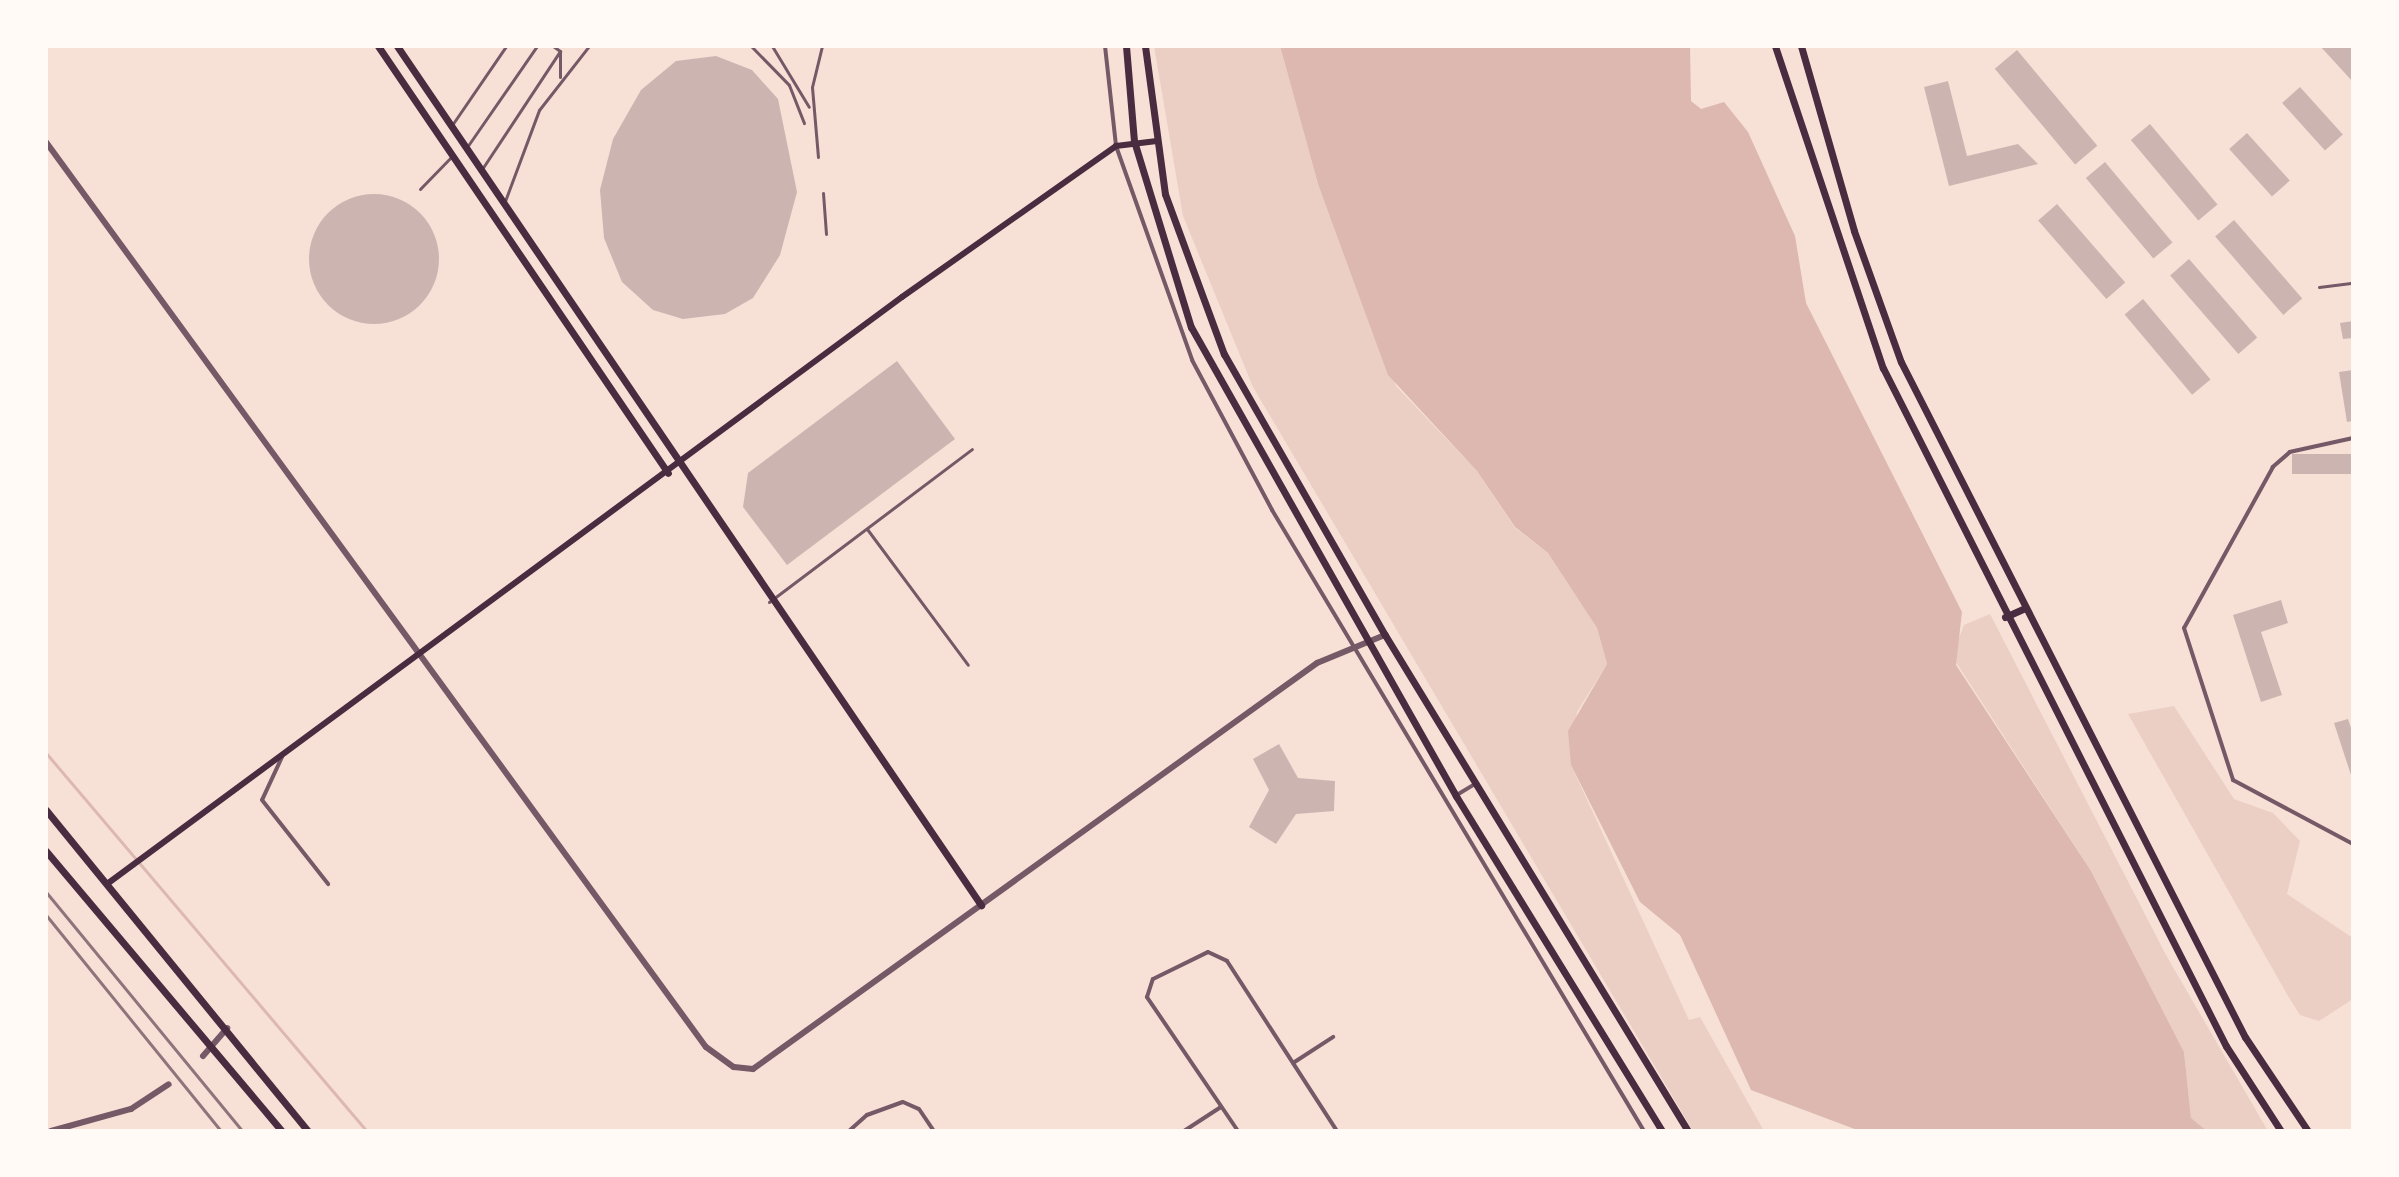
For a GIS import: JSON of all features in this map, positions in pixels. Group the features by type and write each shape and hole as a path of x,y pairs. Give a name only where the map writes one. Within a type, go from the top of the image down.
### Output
{"main road":[{"path":"378,46 668,473"},
{"path":"397,46 681,463 769,602 981,905"},
{"path":"1126,46 1134,141 1191,327 1370,643 1453,798 1662,1131"},
{"path":"1145,46 1155,141 1165,194 1224,354 1385,635 1688,1131"},
{"path":"1774,46 1883,368 2005,617 2226,1046 2281,1131"},
{"path":"1801,46 1854,231 1901,362 2245,1037 2308,1131"},
{"path":"107,884 1116,146 1134,141 1155,141"},
{"path":"2005,617 2025,608"},
{"path":"46,810 308,1131"},
{"path":"46,851 212,1044 282,1131"}],"street":[{"path":"452,125 506,46"},
{"path":"467,147 537,46"},
{"path":"553,46 560,51"},
{"path":"505,201 526,137 560,77 589,46"},
{"path":"751,46 789,85 804,123"},
{"path":"772,46 811,110"},
{"path":"818,157 811,110 822,46"},
{"path":"1105,46 1116,146 1192,360 1359,650 1453,798 1644,1131"},
{"path":"560,51 560,77"},
{"path":"482,169 560,51"},
{"path":"46,142 706,1047 734,1067 753,1069 1317,663 1359,650 1385,635"},
{"path":"420,189 454,154"},
{"path":"823,193 826,234"},
{"path":"2319,287 2353,283"},
{"path":"2353,438 2290,452 2273,467 2184,628 2233,780 2353,844"},
{"path":"769,602 972,449"},
{"path":"867,529 968,665"},
{"path":"284,755 262,800 328,884"},
{"path":"1453,798 1476,783"},
{"path":"1238,1131 1147,997 1153,979 1208,952 1218,954 1337,1131"},
{"path":"203,1056 227,1028"},
{"path":"1293,1063 1333,1037"},
{"path":"51,1131 131,1109 169,1084"},
{"path":"849,1131 867,1115 903,1102 919,1109 934,1131"},
{"path":"1184,1131 1221,1107"}],"shaded area":[{"path":"1154,46 1280,46 1318,184 1396,386 1477,471 1515,528 1548,553 1597,628 1607,664 1577,712 1571,765 1689,1020 1700,1017 1764,1131 1693,1131 1253,387 1183,216"},
{"path":"1280,46 1690,46 1691,101 1701,109 1724,102 1748,132 1795,236 1806,303 1962,612 1956,665 2091,871 2184,1052 2191,1118 2207,1131 1860,1131 1751,1090 1680,935 1640,902 1571,765 1568,731 1607,664 1597,628 1548,553 1515,527 1477,471 1388,375 1318,184"},
{"path":"1990,614 2166,955 2268,1131 2207,1131 2191,1118 2184,1052 2091,871 1952,656 1964,625"},
{"path":"2174,706 2234,799 2273,813 2300,841 2287,894 2353,938 2353,999 2319,1021 2300,1015 2288,996 2128,714"}],"building":[{"path":"2320,46 2353,48 2353,82"},
{"path":"2017,50 2097,146 2075,164 1995,69"},
{"path":"716,56 752,70 778,99 797,192 780,255 753,298 725,314 683,319 653,310 622,282 604,238 600,190 613,139 641,90 676,61"},
{"path":"1948,81 1967,156 2018,144 2038,164 1949,186 1924,87"},
{"path":"2300,87 2343,135 2325,151 2282,103"},
{"path":"2150,124 2217,204 2198,221 2131,140"},
{"path":"2247,133 2290,181 2272,197 2229,149"},
{"path":"2105,162 2172,242 2153,259 2086,178"},
{"path":"374,194 399,199 420,213 434,234 439,259 434,284 420,305 399,319 374,324 349,319 328,305 314,284 309,259 314,234 328,213 349,199"},
{"path":"2057,204 2125,282 2106,299 2038,220"},
{"path":"2234,220 2302,298 2283,315 2215,236"},
{"path":"2189,259 2257,337 2238,354 2170,275"},
{"path":"2143,299 2210,379 2192,395 2125,314"},
{"path":"2353,321 2353,338 2343,339 2340,323"},
{"path":"897,361 955,439 787,565 743,507 748,473"},
{"path":"2353,370 2353,421 2347,422 2339,372"},
{"path":"2292,454 2353,454 2353,474 2292,474"},
{"path":"2281,600 2288,623 2261,632 2282,695 2261,702 2233,615"},
{"path":"2348,719 2353,734 2351,775 2334,723"},
{"path":"1279,744 1298,778 1335,781 1334,811 1296,814 1276,844 1249,827 1269,790 1253,759"}],"waterway":[{"path":"46,753 367,1131"}],"railway":[{"path":"46,892 242,1131"},
{"path":"46,915 221,1131"}]}
